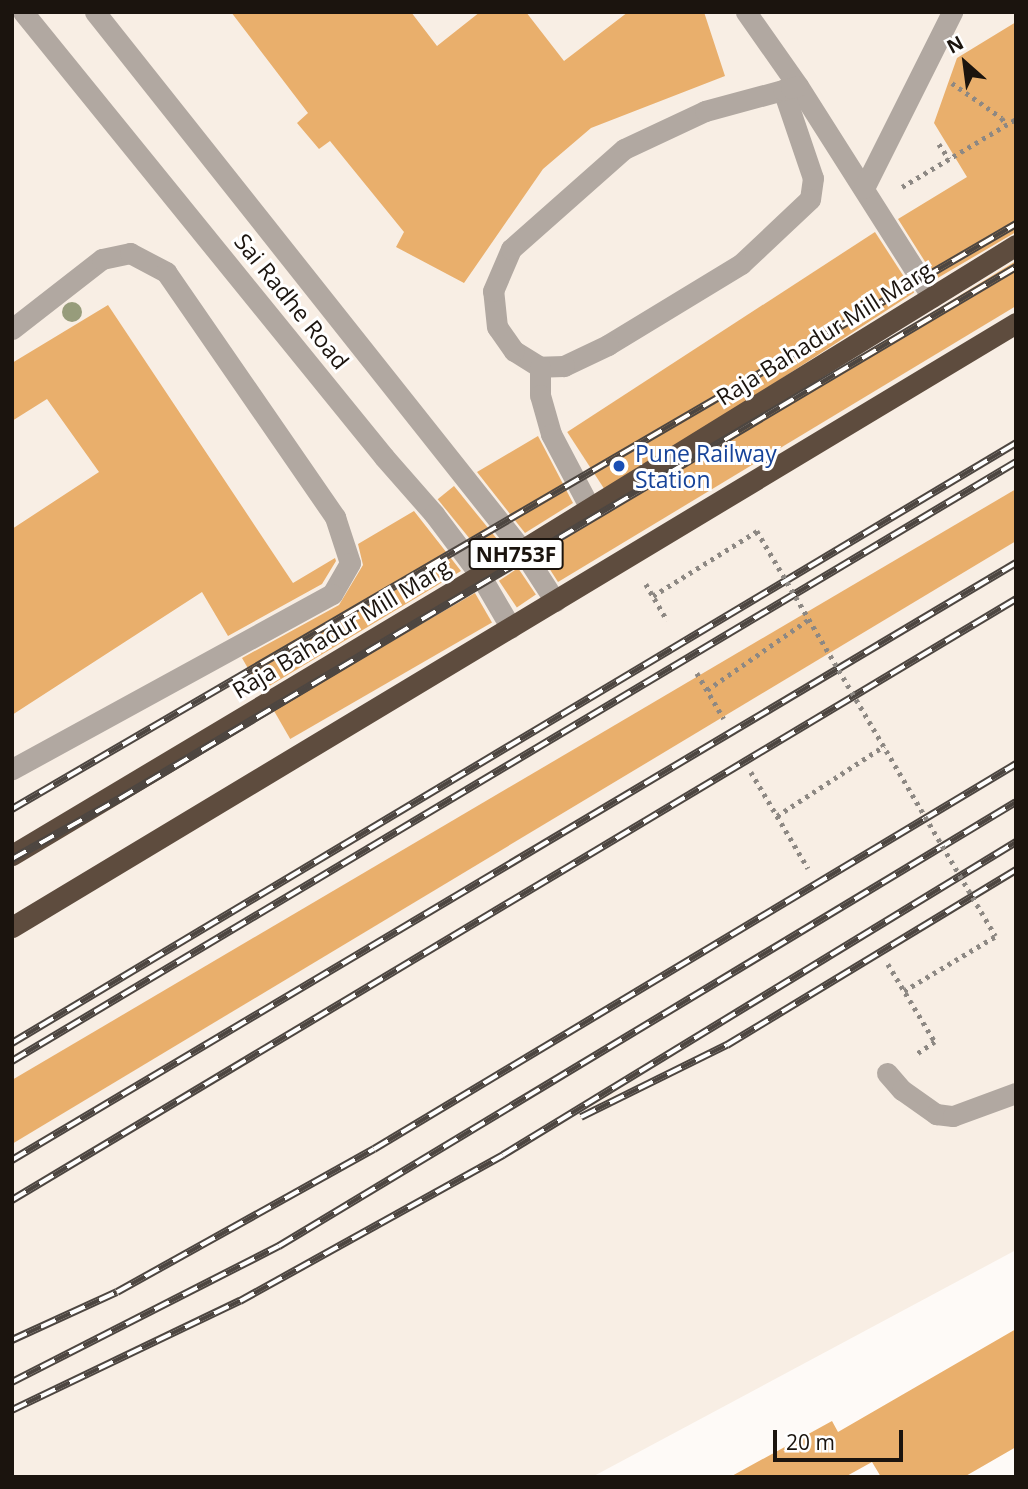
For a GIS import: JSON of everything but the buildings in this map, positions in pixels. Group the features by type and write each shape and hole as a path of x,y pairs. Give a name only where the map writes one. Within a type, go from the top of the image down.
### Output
{"highway":[{"name":"Raja Bahadur Mill Marg","path":"12,855 522,550 1016,245"},
{"name":"NH753F","path":"12,927 1016,323"}],"street":[{"name":"Sai Radhe Road","path":"23,12 384,457 434,513 480,575 512,628"},
{"name":"Sai Radhe Road","path":"96,12 522,550 555,601"},
{"path":"746,12 791,88 864,188 932,296"},
{"path":"864,188 952,12"},
{"path":"791,88 813,178 810,200 741,264 608,345 564,366 540,367 514,351 497,327 493,291 511,249 624,149 705,111 791,88"},
{"path":"12,329 102,259 130,253 166,272 335,517 350,563 332,594 12,769"},
{"path":"540,367 540,395 551,434 590,508"},
{"path":"887,1073 902,1090 936,1114 953,1116 1016,1093"}],"path":[{"path":"949,80 1002,118 1006,125"},
{"path":"895,191 1016,120"},
{"path":"939,144 949,159"},
{"path":"653,596 757,531 996,936 904,991"},
{"path":"645,581 667,620"},
{"path":"707,690 809,619"},
{"path":"697,673 724,719"},
{"path":"777,816 884,746"},
{"path":"751,772 808,868"},
{"path":"887,1073 935,1042 888,964"}],"shaded area":[{"path":"12,12 1016,12 1016,1250 592,1477 12,1477"}],"railway":[{"path":"12,809 1016,224"},
{"path":"12,859 119,799 1016,267"},
{"path":"12,1043 1016,443"},
{"path":"12,1061 1016,462"},
{"path":"12,1160 1016,563"},
{"path":"12,1200 1016,599"},
{"path":"12,1340 117,1292 374,1149 1016,764"},
{"path":"12,1382 279,1246 1016,802"},
{"path":"12,1410 240,1301 503,1155 1016,842"},
{"path":"581,1117 727,1045 1016,870"}],"place":[{"name":"Pune Railway Station","path":"619,466"}]}
